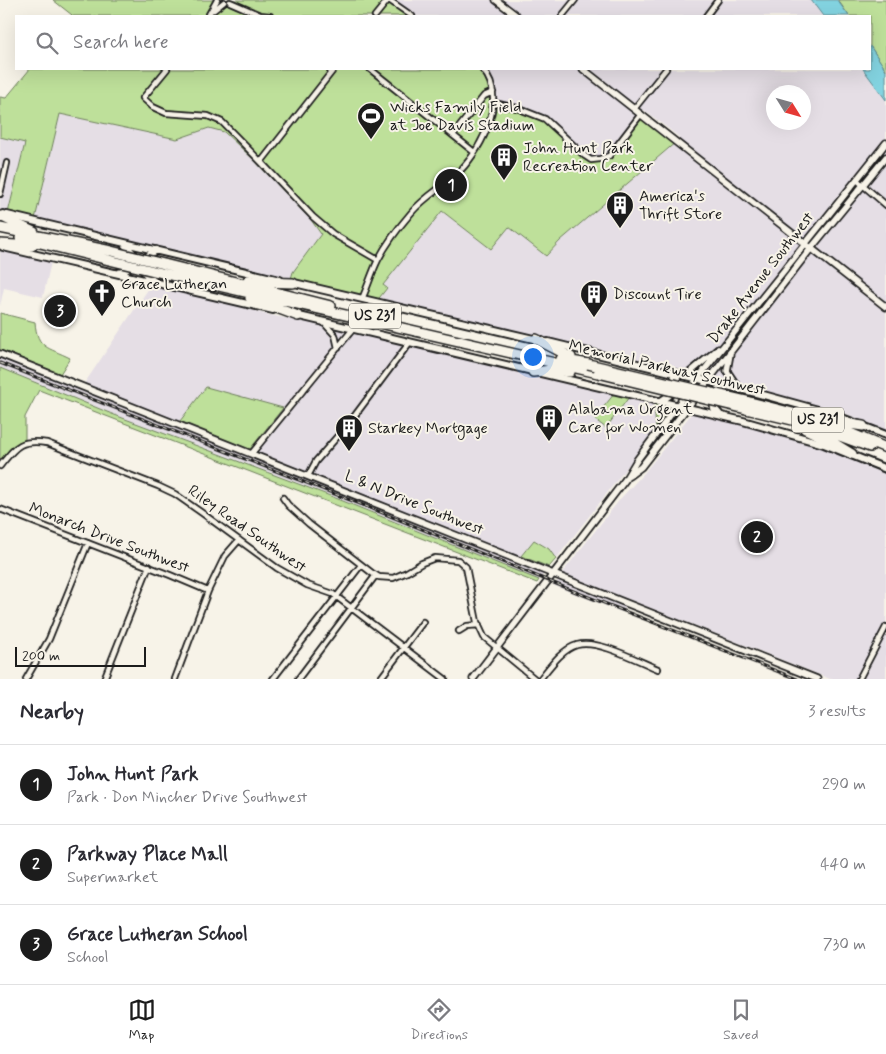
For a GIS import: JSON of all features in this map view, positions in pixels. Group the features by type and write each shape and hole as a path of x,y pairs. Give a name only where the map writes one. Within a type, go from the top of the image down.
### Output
{"highway":[{"path":"1,213 54,243"},
{"name":"Memorial Parkway Southwest","path":"0,228 110,256 216,277 234,283 558,359 588,364 746,405 801,422 886,454"},
{"name":"Memorial Parkway Southwest","path":"0,233 54,243"},
{"path":"0,245 54,243"},
{"name":"Memorial Parkway Southwest","path":"163,268 234,289 598,373 816,419 886,448"},
{"path":"216,277 260,282 293,283"},
{"path":"234,289 248,297 298,316"},
{"path":"536,339 588,364"},
{"path":"533,372 552,370 598,373"},
{"path":"746,405 829,440 852,454"},
{"path":"816,419 863,426"}],"main road":[{"path":"1,213 687,375 832,413 886,435"},
{"path":"116,274 129,269 133,259 133,253 122,242"},
{"path":"0,245 116,274 720,415 852,454 886,469"},
{"path":"156,250 147,256 143,267 146,276 157,283"},
{"path":"661,401 668,397 676,387 677,379 672,372"},
{"path":"720,415 714,408 712,399 716,390 726,386"}],"street":[{"path":"240,0 245,7"},
{"path":"376,15 388,0 410,15"},
{"path":"496,0 516,15"},
{"path":"563,15 575,0"},
{"path":"707,15 718,0"},
{"path":"209,15 221,1 231,1 265,15"},
{"path":"166,70 143,98 154,107 166,113 208,116 222,122 313,217 333,234 378,260"},
{"path":"261,162 333,70"},
{"path":"371,70 474,152"},
{"path":"362,299 378,260 394,234 412,211 460,172 484,136 494,103 492,83 483,70"},
{"path":"584,70 886,307"},
{"path":"634,110 665,70"},
{"path":"453,135 484,96 493,92"},
{"path":"494,103 517,108 545,119 591,160 600,160 609,156 641,114"},
{"name":"Drake Avenue Southwest","path":"472,679 625,480 641,455 698,378 886,143"},
{"name":"Drake Avenue Southwest","path":"625,480 643,464 781,287 886,157"},
{"path":"0,194 7,163"},
{"path":"857,180 886,205"},
{"path":"774,282 781,287"},
{"path":"765,294 771,300"},
{"path":"324,322 335,335 338,348"},
{"path":"252,453 354,329"},
{"path":"687,375 732,336"},
{"path":"308,476 316,461 350,422 410,342"},
{"name":"L & N Drive Southwest","path":"0,354 817,679"},
{"path":"730,354 728,371 739,389"},
{"path":"661,401 667,407 669,418"},
{"name":"Riley Road Southwest","path":"0,466 12,451 23,442 43,442 70,451 175,494 293,577 307,585 320,588 336,596 445,679"},
{"path":"641,455 640,458 643,464"},
{"path":"284,498 288,505 309,524 376,575 393,578 436,558 458,560 466,568 479,625 484,637 535,679"},
{"name":"Monarch Drive Southwest","path":"0,509 149,566 208,591"},
{"path":"175,679 208,591 225,556 239,540"},
{"path":"26,679 49,639 88,543"},
{"path":"273,679 361,565"},
{"path":"104,679 149,566"},
{"path":"298,679 376,575"},
{"path":"380,679 423,622"},
{"path":"459,631 468,626 479,625"},
{"path":"859,679 886,627"},
{"path":"540,679 566,650 577,645 591,645 608,649 658,669"}],"shaded area":[{"path":"389,0 811,0 822,15 411,15"},
{"path":"482,70 864,70 886,100 886,430 839,411 687,370 379,299 387,288 383,285 442,211 491,249 509,227 546,256 560,241 676,142 679,137 644,110 609,156 591,160 494,103"},
{"path":"60,114 177,139 209,128 224,132 253,159 311,220 321,234 293,272 291,278 35,219"},
{"path":"0,137 25,143 8,213 0,211"},
{"path":"0,250 51,262 43,297 4,288 0,306"},
{"path":"151,285 227,302 265,314 345,330 614,394 595,419 606,428 629,397 654,403 656,430 556,559 549,549 534,540 521,556 549,567 539,580 333,497 112,414 0,368 0,350 84,384","holes":["205,388 283,408 250,449 180,421"]},
{"path":"695,412 746,424 801,442 828,448 886,473 886,679 830,679 562,573 621,498 644,473 692,413"},
{"path":"559,581 626,607 622,612 553,585"}],"green space":[{"path":"53,0 389,0 411,15 72,15"},
{"path":"838,0 886,0 886,70 871,48 871,15 848,15"},
{"path":"29,70 483,70 495,103 545,119 591,159 609,156 641,114 676,142 560,241 546,256 509,227 491,249 442,211 383,285 387,288 376,302 290,282 293,272 321,234 311,220 253,159 224,132 209,128 177,139 60,114 35,219 8,213 25,143 0,137 0,97 6,98"},
{"path":"0,313 35,322 36,331 41,342 50,349 70,358 60,374 0,350"},
{"path":"0,368 112,414 333,497 539,580 537,583 39,390 25,417 25,439 15,445 0,460"},
{"path":"206,387 283,408 250,449 180,421"},
{"path":"614,394 629,397 606,428 594,419"},
{"path":"654,403 663,406 667,414 656,430"},
{"path":"534,540 549,549 556,559 549,567 521,556"}],"water":[{"path":"811,0 837,0 848,15 822,15"},
{"path":"871,48 886,70 886,100 864,70 871,70"}],"railway":[{"path":"0,363 368,507 797,679"}],"place":[{"name":"Wicks Family Field at Joe Davis Stadium","path":"371,140"},
{"name":"John Hunt Park Recreation Center","path":"504,181"},
{"name":"John Hunt Park","path":"451,185"},
{"name":"America's Thrift Store","path":"620,229"},
{"name":"Grace Lutheran School","path":"60,311"},
{"name":"Grace Lutheran Church","path":"102,317"},
{"name":"Discount Tire","path":"594,318"},
{"name":"Alabama Urgent Care for Women","path":"549,442"},
{"name":"Starkey Mortgage","path":"349,452"},
{"name":"Parkway Place Mall","path":"757,537"}]}
